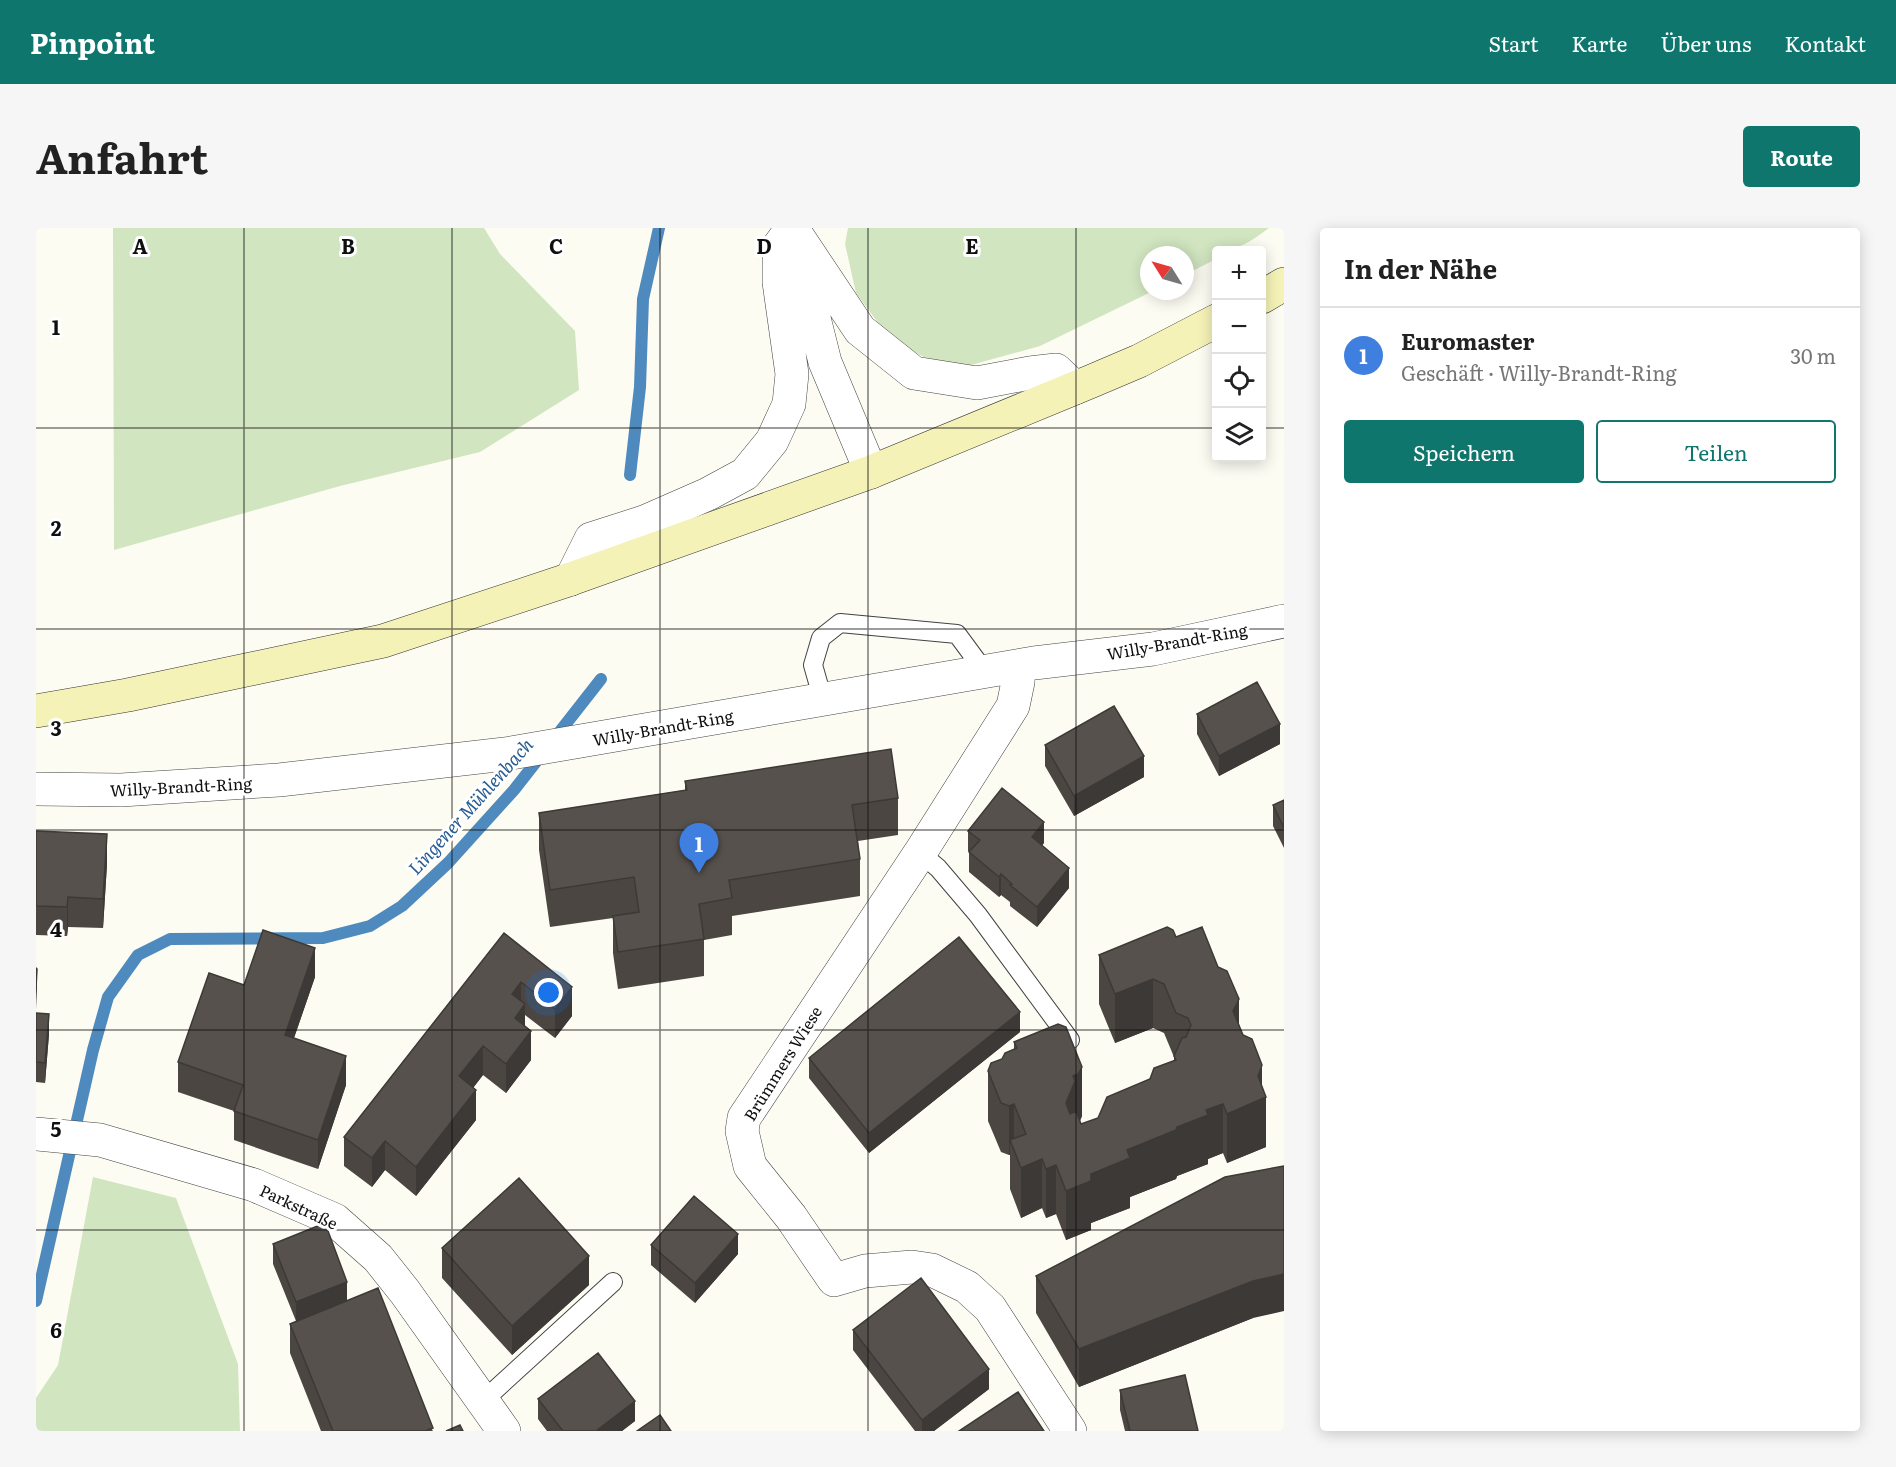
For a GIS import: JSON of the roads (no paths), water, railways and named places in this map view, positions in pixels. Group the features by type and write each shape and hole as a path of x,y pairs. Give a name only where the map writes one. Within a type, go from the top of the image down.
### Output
{"main road":[{"path":"1266,295 1284,284"},
{"path":"36,711 129,695 383,641 571,579 871,472 1139,361 1212,323"}],"street":[{"path":"792,228 860,330 914,373 977,383 1030,372 1056,370 1075,388"},
{"path":"792,228 825,362 871,472"},
{"path":"571,579 591,539 644,522 727,484 745,474 772,441 789,404 792,374 779,282 779,246 792,228"},
{"name":"Willy-Brandt-Ring","path":"36,789 121,790 279,780 505,754 1019,666 1153,649 1284,621"},
{"name":"Brümmers Wiese","path":"1019,666 1013,706 920,853 744,1118 742,1131 750,1166 791,1217 834,1280 865,1271 912,1267 932,1270 967,1287 990,1308 1070,1431"},
{"name":"Parkstraße","path":"36,1134 100,1140 254,1185 335,1220 378,1258 484,1400 504,1431"}],"lane":[{"path":"823,700 813,665 821,638 840,623 957,634 985,672"},
{"path":"920,853 938,868 978,915 1070,1040"},
{"path":"484,1400 613,1282"}],"waterway":[{"name":"Lingener Mühlenbach","path":"630,475 640,387 643,299 659,228"},
{"name":"Lingener Mühlenbach","path":"554,739 601,679"},
{"name":"Lingener Mühlenbach","path":"36,1301 93,1050 108,997 138,955 170,939 323,938 370,926 402,906 448,863 514,790 543,753"}],"place":[{"name":"Euromaster","path":"699,873"}]}
